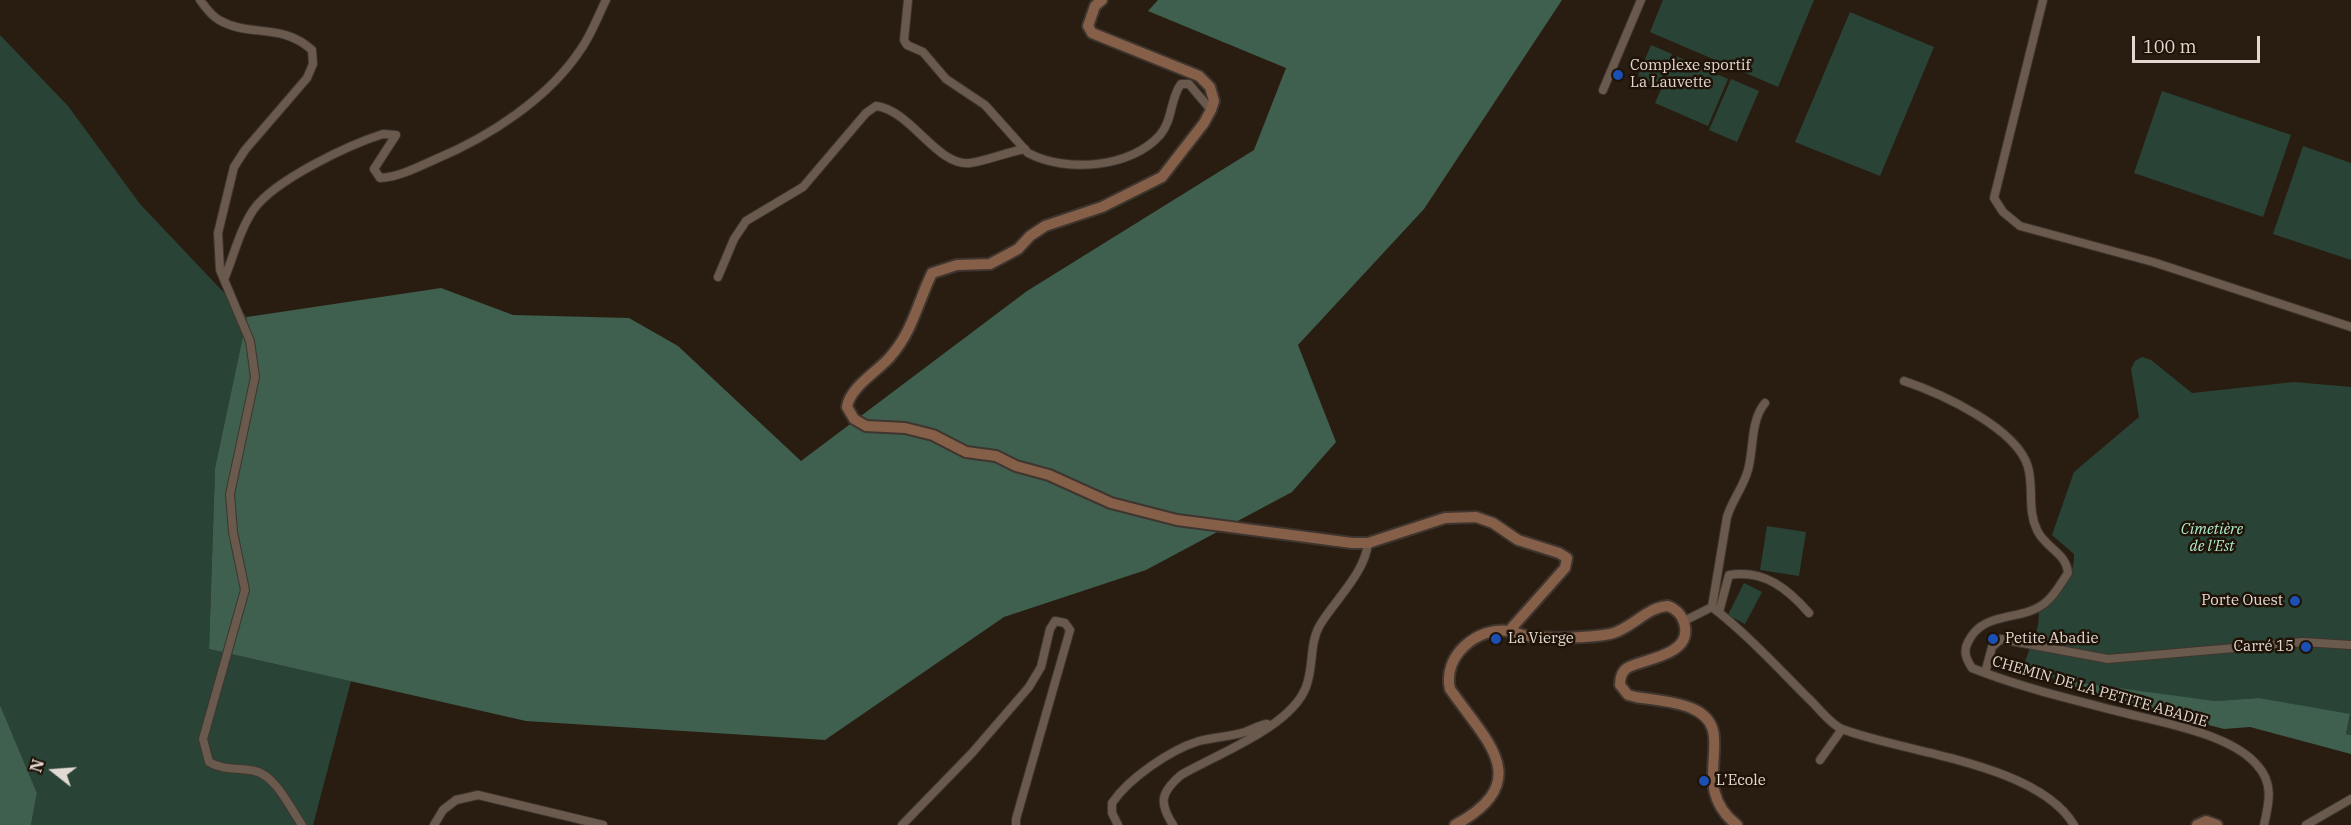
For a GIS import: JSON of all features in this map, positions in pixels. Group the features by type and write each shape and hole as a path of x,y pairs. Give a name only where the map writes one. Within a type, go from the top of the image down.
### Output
{"street":[{"path":"200,0 219,20 242,28 285,33 302,41 312,50 313,64 307,78 245,150 234,167 218,233 220,270 250,341 255,377 230,494 233,532 245,590 203,739 204,753 209,762 219,768 256,771 270,779 302,825"},
{"path":"225,278 245,225 255,207 268,194 309,167 383,134 396,135 375,169 380,178 392,178 445,155 508,122 540,94 581,50 606,0"},
{"path":"908,0 904,40 907,45 923,52 946,79 985,105 1025,149 1036,157 1086,164 1116,160 1141,151 1161,135 1173,113 1177,90 1182,84 1189,84 1211,110"},
{"path":"1102,0 1090,14 1088,26 1092,33 1198,76 1210,87 1214,101 1204,123 1162,177 1102,207 1045,226 1030,236 1018,249 990,264 957,265 932,273 913,325 891,356 851,396 848,407 854,419 866,426 918,431 966,452 996,456 1130,509 1228,528 1368,543 1445,518 1476,517 1493,523 1518,540 1559,553 1567,558 1565,568 1509,631"},
{"path":"1603,90 1641,0"},
{"path":"2043,0 1994,198 2002,212 2020,226 2153,262 2351,327"},
{"path":"718,277 734,239 746,221 803,187 866,113 876,106 897,112 952,159 969,163 1025,149"},
{"name":"CHEMIN DE LA PETITE ABADIE","path":"1904,381 1949,399 1996,429 2022,453 2029,470 2031,511 2038,533 2067,563 2068,573 2045,603 2026,612 1982,624 1972,634 1966,645 1966,659 1972,668 2199,734 2231,746 2257,764 2268,782 2270,797 2264,825"},
{"path":"1715,610 1727,517 1731,503 1743,485 1756,416 1765,403"},
{"path":"1173,825 1163,810 1171,783 1181,775 1272,724 1293,706 1306,688 1319,627 1365,558 1368,543"},
{"path":"1684,621 1715,610 1729,575 1740,573 1775,582 1788,589 1809,614"},
{"path":"1455,825 1486,805 1499,777 1491,743 1450,689 1448,668 1452,659 1471,642 1490,634 1509,631 1537,637 1607,634 1632,626 1660,607 1675,609 1684,621 1686,630 1681,641 1655,660 1628,667 1623,672 1620,685 1628,695 1694,709 1712,726 1716,739 1712,771 1714,797 1719,807 1737,825"},
{"path":"1715,610 1842,729 1888,744 1934,752 1978,765 2041,794 2057,805 2073,825"},
{"path":"902,825 972,753 1029,687 1041,667 1055,621 1065,623 1070,630 1016,825"},
{"path":"1985,673 1992,647 2001,639 2108,659 2304,642 2351,645"},
{"path":"1118,825 1112,813 1112,803 1157,763 1176,751 1200,741 1272,724"},
{"path":"1820,760 1842,729"},
{"path":"434,825 443,810 456,800 478,795 603,825"},
{"path":"2306,825 2351,799"},
{"path":"2197,825 2206,821 2217,825"}],"green space":[{"path":"1158,0 1562,0 1424,209 1298,345 1336,442 1292,492 1146,570 1004,617 825,740 526,721 209,649 215,468 247,317 441,288 513,315 629,318 678,346 801,461 1027,291 1254,150 1286,68 1148,11"},
{"path":"1663,0 1814,0 1778,87 1650,32"},
{"path":"1850,12 1934,47 1880,176 1795,142"},
{"path":"0,35 68,106 140,204 247,317 215,468 209,649 351,681 313,825 31,825 37,793 0,705"},
{"path":"1651,45 1672,54 1659,85 1638,76"},
{"path":"1676,56 1728,79 1708,126 1655,103"},
{"path":"1731,79 1759,91 1737,142 1709,130"},
{"path":"2162,91 2291,135 2263,217 2134,173"},
{"path":"2303,146 2351,163 2351,260 2273,234"},
{"name":"Cimetière de l'Est","path":"2142,357 2151,360 2192,393 2294,382 2351,387 2351,735 2346,734 2350,715 2259,698 2215,701 2105,688 2058,680 2023,667 2038,626 2039,612 2064,586 2074,563 2074,554 2052,535 2074,472 2139,417 2131,369 2135,361"},
{"path":"1767,526 1806,532 1799,576 1760,570"},
{"path":"1744,583 1762,592 1745,624 1728,615"},
{"path":"2058,680 2215,701 2259,698 2350,714 2346,734 2351,735 2351,754 2250,727 2224,729 2097,696"},
{"path":"0,705 37,793 31,825 0,825"}],"place":[{"name":"Complexe sportif La Lauvette","path":"1618,75"},
{"name":"Porte Ouest","path":"2295,601"},
{"name":"La Vierge","path":"1496,639"},
{"name":"Petite Abadie","path":"1993,639"},
{"name":"Carré 15","path":"2306,647"},
{"name":"L’Ecole","path":"1704,781"}]}
